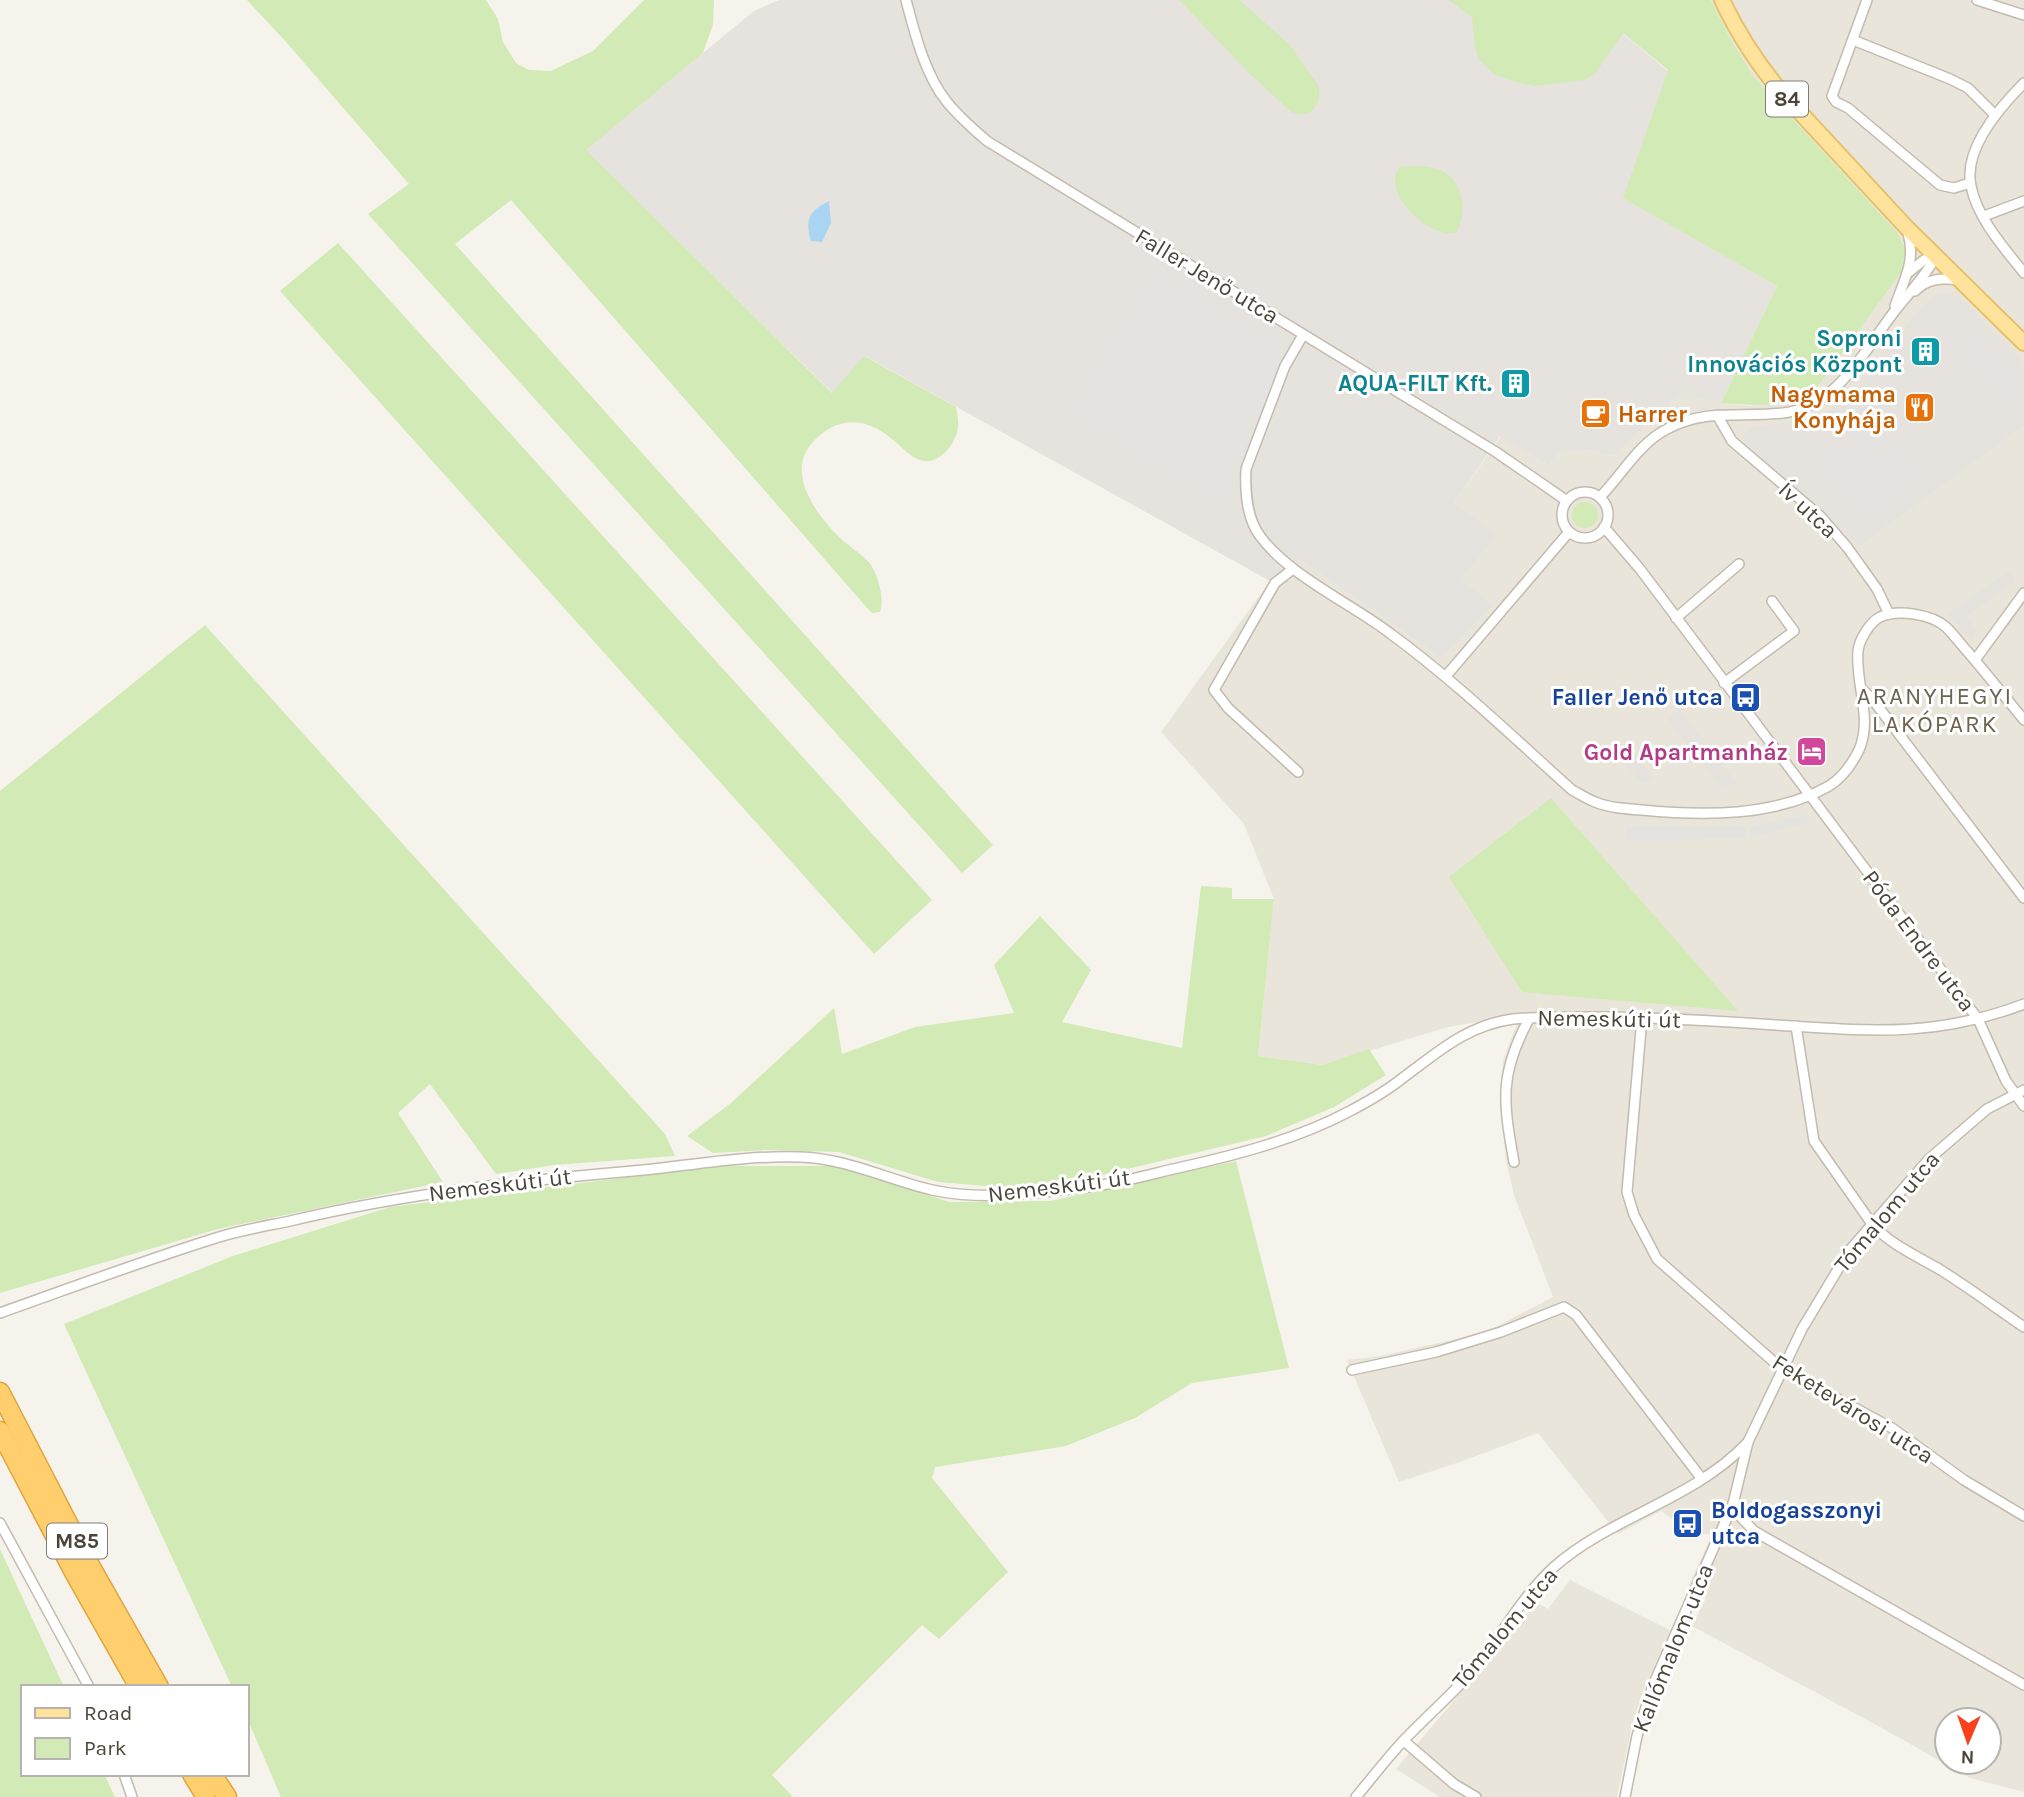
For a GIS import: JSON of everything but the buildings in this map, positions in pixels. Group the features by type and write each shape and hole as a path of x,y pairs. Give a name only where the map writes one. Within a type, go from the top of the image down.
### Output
{"highway":[{"name":"M85","path":"0,1392 88,1562 158,1685"},
{"name":"M85","path":"0,1431 75,1574 138,1685"},
{"path":"193,1776 206,1797"},
{"path":"213,1776 227,1797"}],"main road":[{"name":"84","path":"1722,0 1765,74 1820,137 2024,344"}],"street":[{"name":"Faller Jenő utca","path":"906,0 918,41 946,100 987,141 1506,458 1567,501"},
{"path":"1867,0 1832,96 1940,186 1954,188 1970,183"},
{"path":"1977,0 2024,15"},
{"path":"1853,40 1959,83 1968,88 1995,115"},
{"path":"2024,83 1995,115 1978,144 1970,183 1984,216 2024,273"},
{"path":"1984,216 2024,201"},
{"path":"1892,314 1909,272 1912,251 1907,228"},
{"path":"1909,272 1924,260 1936,256"},
{"path":"1600,498 1644,445 1664,430 1690,418 1783,413 1806,408 1825,397 1846,377 1936,256"},
{"path":"1892,314 1926,283 1941,279 1959,280"},
{"path":"1303,335 1285,366 1247,469 1245,482 1251,517 1258,535 1293,569 1390,633 1446,677 1572,790 1597,803 1622,808 1700,813 1781,804 1808,796 1831,785 1849,769 1864,734 1857,669 1858,647 1870,625 1877,618 1889,614 1912,613 1944,625 2024,720"},
{"name":"Ív utca","path":"1717,415 1732,441 1820,516 1847,547 1877,589 1889,614"},
{"path":"1579,493 1594,494 1600,498 1608,515 1600,533 1588,538 1574,536 1562,520 1567,501 1579,493"},
{"path":"1604,527 1640,569 1808,796"},
{"path":"1446,677 1569,531"},
{"path":"1676,618 1739,564"},
{"path":"1293,569 1275,583 1214,690 1228,708 1298,772"},
{"path":"1975,660 2024,593"},
{"path":"1724,682 1794,631 1772,601"},
{"path":"1861,688 1873,700 2024,898"},
{"name":"Póda Endre utca","path":"1808,796 1978,1019 2020,1092 2024,1106"},
{"name":"Nemeskúti út","path":"0,1313 221,1237 368,1203 510,1182 663,1168 702,1161 804,1156 928,1189 967,1195 992,1196 1093,1186 1236,1154 1297,1135 1358,1107 1398,1082 1450,1041 1492,1023 1529,1018 1642,1018 1884,1032 1926,1029 1978,1019 2024,1004"},
{"path":"1514,1162 1506,1110 1506,1080 1511,1055 1529,1018"},
{"name":"Feketevárosi utca","path":"1642,1018 1627,1192 1634,1215 1653,1252 1664,1266 1782,1369 1892,1428 1964,1480 2024,1516"},
{"path":"1796,1026 1814,1141 1872,1224 1883,1236 1908,1254 1937,1268 2024,1327"},
{"name":"Tómalom utca","path":"1733,1504 1748,1442 1782,1369 1821,1296 1849,1251 1929,1159 1987,1109 2020,1092"},
{"path":"1352,1370 1436,1352 1501,1332 1564,1307 1576,1315 1702,1479"},
{"name":"Tómalom utca","path":"1356,1797 1404,1741 1468,1676 1554,1568 1586,1544 1671,1499 1702,1479 1733,1457 1748,1442"},
{"path":"1733,1504 1737,1513 1754,1531 2024,1685"},
{"name":"Kallómalom utca","path":"1625,1797 1637,1736 1653,1685 1733,1504"},
{"path":"0,1523 88,1685"},
{"path":"1404,1741 1454,1784 1476,1797"},
{"path":"125,1776 132,1797"}],"shaded area":[{"path":"779,0 1602,0 1615,27 1668,71 1624,198 1777,286 1721,403 1681,392 1613,456 1589,450 1559,453 1549,466 1500,436 1454,503 1497,535 1461,578 1492,606 1441,658 1300,560 1270,581 865,356 833,393 585,150 754,11"},
{"path":"1711,0 2024,0 2024,1792 1966,1776 2003,1776 2003,1706 1933,1706 1933,1757 1692,1626 1706,1598 1687,1589 1712,1535 1688,1530 1661,1511 1618,1534 1538,1433 1399,1482 1347,1360 1375,1357 1484,1333 1553,1297 1514,1195 1506,1161 1500,1091 1503,1060 1520,1015 1448,1027 1323,1065 1258,1056 1274,899 1244,824 1161,732 1270,581 1300,560 1441,658 1461,578 1454,503 1501,436 1549,466 1559,453 1589,450 1613,456 1681,391 1721,403 1752,406 1905,260 1906,249 1896,231 1754,77"},
{"path":"1155,274 1286,352 1222,504 1071,411"},
{"path":"1942,293 1953,293 1964,302 2024,364 2024,425 1859,546 1744,442 1745,432 1754,426 1805,422 1822,416 1850,397 1920,309"},
{"path":"1982,339 2024,381 2024,395 2014,405 1964,356"},
{"path":"1865,422 1918,475 1900,492 1847,439"},
{"path":"1840,446 1889,495 1872,512 1822,463"},
{"path":"2009,571 2016,581 1966,616 1977,632 1971,641 1948,614"},
{"path":"1679,709 1739,786 1722,789 1667,718"},
{"path":"1631,749 1655,780 1640,782 1621,757"},
{"path":"1806,815 1809,823 1751,838 1750,827"},
{"path":"1626,827 1746,827 1746,838 1627,841"},
{"path":"1570,1580 1670,1630 1643,1691 1632,1726 1617,1797 1440,1797 1396,1769 1537,1602 1548,1609"}],"green space":[{"path":"247,0 486,0 498,19 503,42 516,63 529,70 551,71 593,51 644,0 714,0 713,25 703,53 586,150 832,393 864,356 956,407 956,435 949,448 938,458 924,461 917,459 882,431 851,422 821,434 805,455 802,467 807,493 830,528 871,565 880,588 880,612 872,613 868,609 511,200 455,244 993,845 962,873 368,214 409,184"},
{"path":"1179,0 1239,0 1289,44 1318,85 1317,104 1303,114 1290,111 1250,74"},
{"path":"1448,0 1711,0 1754,77 1896,231 1906,249 1902,271 1815,390 1780,403 1721,403 1777,286 1623,198 1668,70 1623,33 1594,75 1584,80 1534,86 1512,81 1494,74 1480,61 1475,48 1472,17"},
{"path":"1400,167 1440,170 1456,184 1463,208 1457,232 1435,230 1423,223 1402,202 1396,190 1395,178"},
{"path":"338,243 932,900 874,954 280,291"},
{"path":"1585,502 1594,506 1598,515 1594,524 1585,528 1576,524 1572,515 1576,506"},
{"path":"205,625 665,1134 675,1156 554,1165 496,1174 430,1084 398,1113 443,1182 218,1229 0,1293 0,791"},
{"path":"1551,798 1738,1011 1522,992 1449,877"},
{"path":"1201,886 1232,888 1232,899 1274,899 1258,1056 1323,1065 1369,1049 1386,1075 1334,1107 1266,1136 1081,1180 999,1187 938,1182 839,1152 767,1150 713,1153 687,1136 731,1103 834,1008 842,1054 915,1027 1014,1013 994,965 1040,916 1091,970 1062,1022 1182,1048"},
{"path":"1236,1161 1289,1368 1192,1383 1135,1418 1066,1446 935,1467 932,1478 1008,1572 939,1639 922,1625 772,1775 793,1797 281,1797 248,1720 248,1685 231,1685 64,1324 233,1256 390,1207 716,1166 834,1166 950,1202 1050,1201"},
{"path":"0,1549 63,1685 21,1685 21,1776 105,1776 115,1797 0,1797"}],"water":[{"path":"829,201 831,223 822,242 811,241 808,227 810,217 816,209"}],"place":[{"name":"Soproni Innovációs Központ","path":"1925,351"},
{"name":"AQUA-FILT Kft.","path":"1515,383"},
{"name":"Nagymama Konyhája","path":"1919,407"},
{"name":"Harrer","path":"1595,414"},
{"name":"Faller Jenő utca","path":"1746,697"},
{"name":"Gold Apartmanház","path":"1811,752"},
{"name":"Boldogasszonyi utca","path":"1688,1523"}],"district":[{"name":"ARANYHEGYI LAKÓPARK","path":"1935,710"}]}
